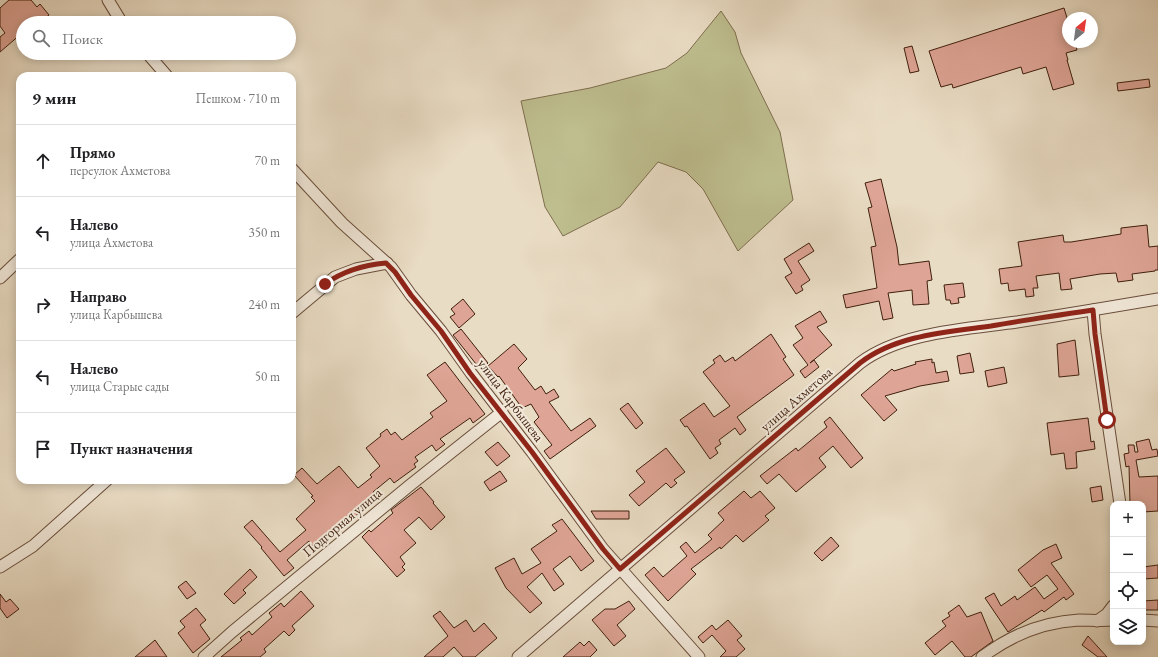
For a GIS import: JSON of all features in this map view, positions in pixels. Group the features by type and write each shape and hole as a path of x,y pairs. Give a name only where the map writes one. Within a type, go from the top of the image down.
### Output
{"street":[{"path":"108,0 118,16"},
{"path":"153,60 164,72"},
{"name":"улица Карбышева","path":"296,173 342,223 395,272 411,295 441,331 470,373 502,412 603,549 699,657"},
{"path":"296,310 336,277 356,269 386,263"},
{"path":"0,278 16,264"},
{"name":"улица Ахметова","path":"518,657 872,354 898,343 952,331 1158,300"},
{"path":"1093,310 1095,334 1120,501"},
{"name":"Подгорная улица","path":"204,657 232,632 403,491 502,412"},
{"path":"0,567 33,546 102,484"},
{"path":"1097,621 1107,614 1111,609"},
{"path":"982,657 999,644 1010,638 1056,622 1079,620 1110,620"},
{"path":"1146,620 1158,621"}],"green space":[{"path":"721,11 735,32 741,53 780,132 793,200 738,251 703,189 686,172 658,162 620,207 563,236 545,207 521,101 590,88 666,68 687,53"}],"building":[{"path":"9,0 31,0 37,7 40,4 49,15 16,16 16,38 0,52 0,37 5,33 0,26 0,8"},
{"path":"1064,8 1065,12 1062,12 1062,48 1076,48 1077,50 1066,53 1074,84 1053,90 1046,67 1023,74 1021,67 953,88 952,84 941,87 929,51"},
{"path":"912,46 919,71 910,73 904,48"},
{"path":"1149,79 1150,87 1118,91 1117,83"},
{"path":"881,179 897,247 899,265 929,261 932,280 927,281 929,304 913,305 912,290 888,293 893,318 883,320 879,301 846,308 843,295 877,288 871,247 876,246 868,208 872,207 865,183"},
{"path":"1147,225 1149,247 1158,246 1158,270 1132,274 1133,280 1118,282 1116,273 1070,279 1072,289 1061,290 1059,273 1036,276 1038,288 1033,288 1034,296 1026,297 1025,289 1009,291 1008,283 1001,284 999,269 1022,266 1018,242 1063,235 1064,242 1071,242 1121,234 1121,228"},
{"path":"809,243 814,251 798,261 810,280 801,286 803,290 796,294 785,277 792,273 784,259"},
{"path":"963,283 965,297 958,298 959,303 951,304 950,300 946,300 944,285"},
{"path":"463,299 475,314 459,328 450,317 455,314 451,309"},
{"path":"820,311 827,322 817,327 832,345 810,363 814,360 819,367 805,378 800,371 808,365 793,345 803,338 795,326"},
{"path":"461,329 488,363 480,369 453,335"},
{"path":"771,334 786,357 783,359 794,375 737,417 746,430 740,435 735,428 719,440 721,444 715,448 718,453 710,459 687,426 685,427 680,420 704,403 714,417 730,406 703,372 715,363 713,360 720,355 725,362 733,357 735,361"},
{"path":"1075,340 1079,375 1059,377 1057,344"},
{"path":"514,344 527,359 518,368 535,390 541,386 546,394 554,389 559,397 549,402 571,431 590,418 596,426 550,459 544,451 552,445 534,422 539,417 531,404 522,408 499,376 498,377 488,366"},
{"path":"970,353 974,372 960,374 957,356"},
{"path":"932,359 936,373 947,371 949,381 920,386 885,396 897,410 884,421 861,395 892,369 894,371 916,364 915,362"},
{"path":"445,362 485,414 473,423 470,418 440,439 445,444 436,451 432,445 415,457 418,461 414,464 416,467 394,483 390,478 373,492 376,496 359,509 361,511 321,546 320,545 315,549 309,541 287,560 294,568 284,576 261,548 262,547 244,527 252,520 280,552 306,530 296,519 315,501 311,497 313,496 296,477 296,473 302,468 317,484 339,466 358,488 372,477 370,475 380,466 366,448 387,429 391,435 395,432 402,440 433,417 430,413 447,401 427,375"},
{"path":"1004,367 1007,383 988,387 985,371"},
{"path":"628,403 643,423 636,429 620,409"},
{"path":"830,417 863,458 851,468 833,446 819,458 826,467 796,492 779,474 767,484 760,476 796,448 798,451 827,427 824,422"},
{"path":"1088,418 1091,442 1094,441 1095,449 1076,452 1077,468 1066,469 1064,453 1051,455 1047,423"},
{"path":"1149,439 1152,450 1157,449 1158,456 1136,460 1139,477 1158,476 1158,511 1146,512 1146,501 1130,501 1129,466 1126,467 1124,454 1129,453 1128,445 1134,445 1135,452 1138,452 1136,442"},
{"path":"498,442 510,456 497,466 485,452"},
{"path":"666,448 685,472 674,480 677,483 671,488 666,483 639,506 629,495 645,482 636,471"},
{"path":"500,471 507,481 490,491 484,482"},
{"path":"1101,486 1103,500 1092,502 1090,488"},
{"path":"421,487 445,517 431,530 419,517 404,530 416,543 400,557 405,564 402,567 405,570 397,577 362,537 369,530 371,532 393,513 391,510"},
{"path":"744,491 751,498 760,491 775,508 765,516 769,520 743,542 736,535 721,549 720,547 691,569 696,574 668,601 645,575 654,567 663,577 687,556 680,547 686,542 695,553 712,539 708,535 724,520 718,513"},
{"path":"591,511 629,511 629,519 596,519"},
{"path":"562,519 594,561 581,571 570,556 553,569 564,584 554,591 542,573 527,587 542,603 530,613 506,588 495,568 514,558 522,574 541,563 531,549 557,531 552,525"},
{"path":"831,537 839,546 822,561 814,553"},
{"path":"1056,544 1062,558 1051,563 1074,594 1066,600 1064,597 1044,612 1042,610 1008,632 985,598 994,593 1001,606 1015,596 1017,600 1035,587 1044,599 1058,589 1047,575 1031,587 1018,570 1043,550"},
{"path":"1158,565 1158,578 1146,579 1146,567"},
{"path":"250,569 257,577 243,590 246,593 234,604 224,594"},
{"path":"186,581 196,593 187,599 178,587"},
{"path":"301,591 314,606 292,626 295,630 289,636 284,631 264,649 266,652 260,657 221,657 242,640 240,638 249,631 252,635 272,617 269,613 281,603 284,607"},
{"path":"0,594 6,602 10,599 19,609 7,618 0,608"},
{"path":"1158,600 1158,610 1146,610 1146,601"},
{"path":"629,601 635,609 617,625 626,636 614,646 592,620 605,609 615,609"},
{"path":"959,605 967,617 981,612 993,641 971,657 965,657 952,641 935,655 925,643 946,626 942,621 950,616 948,613"},
{"path":"196,608 206,620 200,625 210,639 193,653 178,633 185,627 180,621"},
{"path":"440,611 454,628 466,620 474,632 484,623 497,638 475,657 463,657 454,647 443,657 424,657 448,636 433,616"},
{"path":"728,620 742,636 737,640 745,649 736,657 720,657 726,651 712,635 703,643 698,637 712,625 716,630"},
{"path":"1088,636 1107,657 1098,657 1082,645"},
{"path":"155,640 167,657 135,657"},
{"path":"589,641 597,650 590,657 563,657 580,642 584,646"}],"route":[{"path":"325,284 342,274 356,269 386,263 391,267 411,295 441,331 470,373 532,452 579,518 620,569 860,363 872,354 898,343 952,331 1093,310 1107,420"}]}
